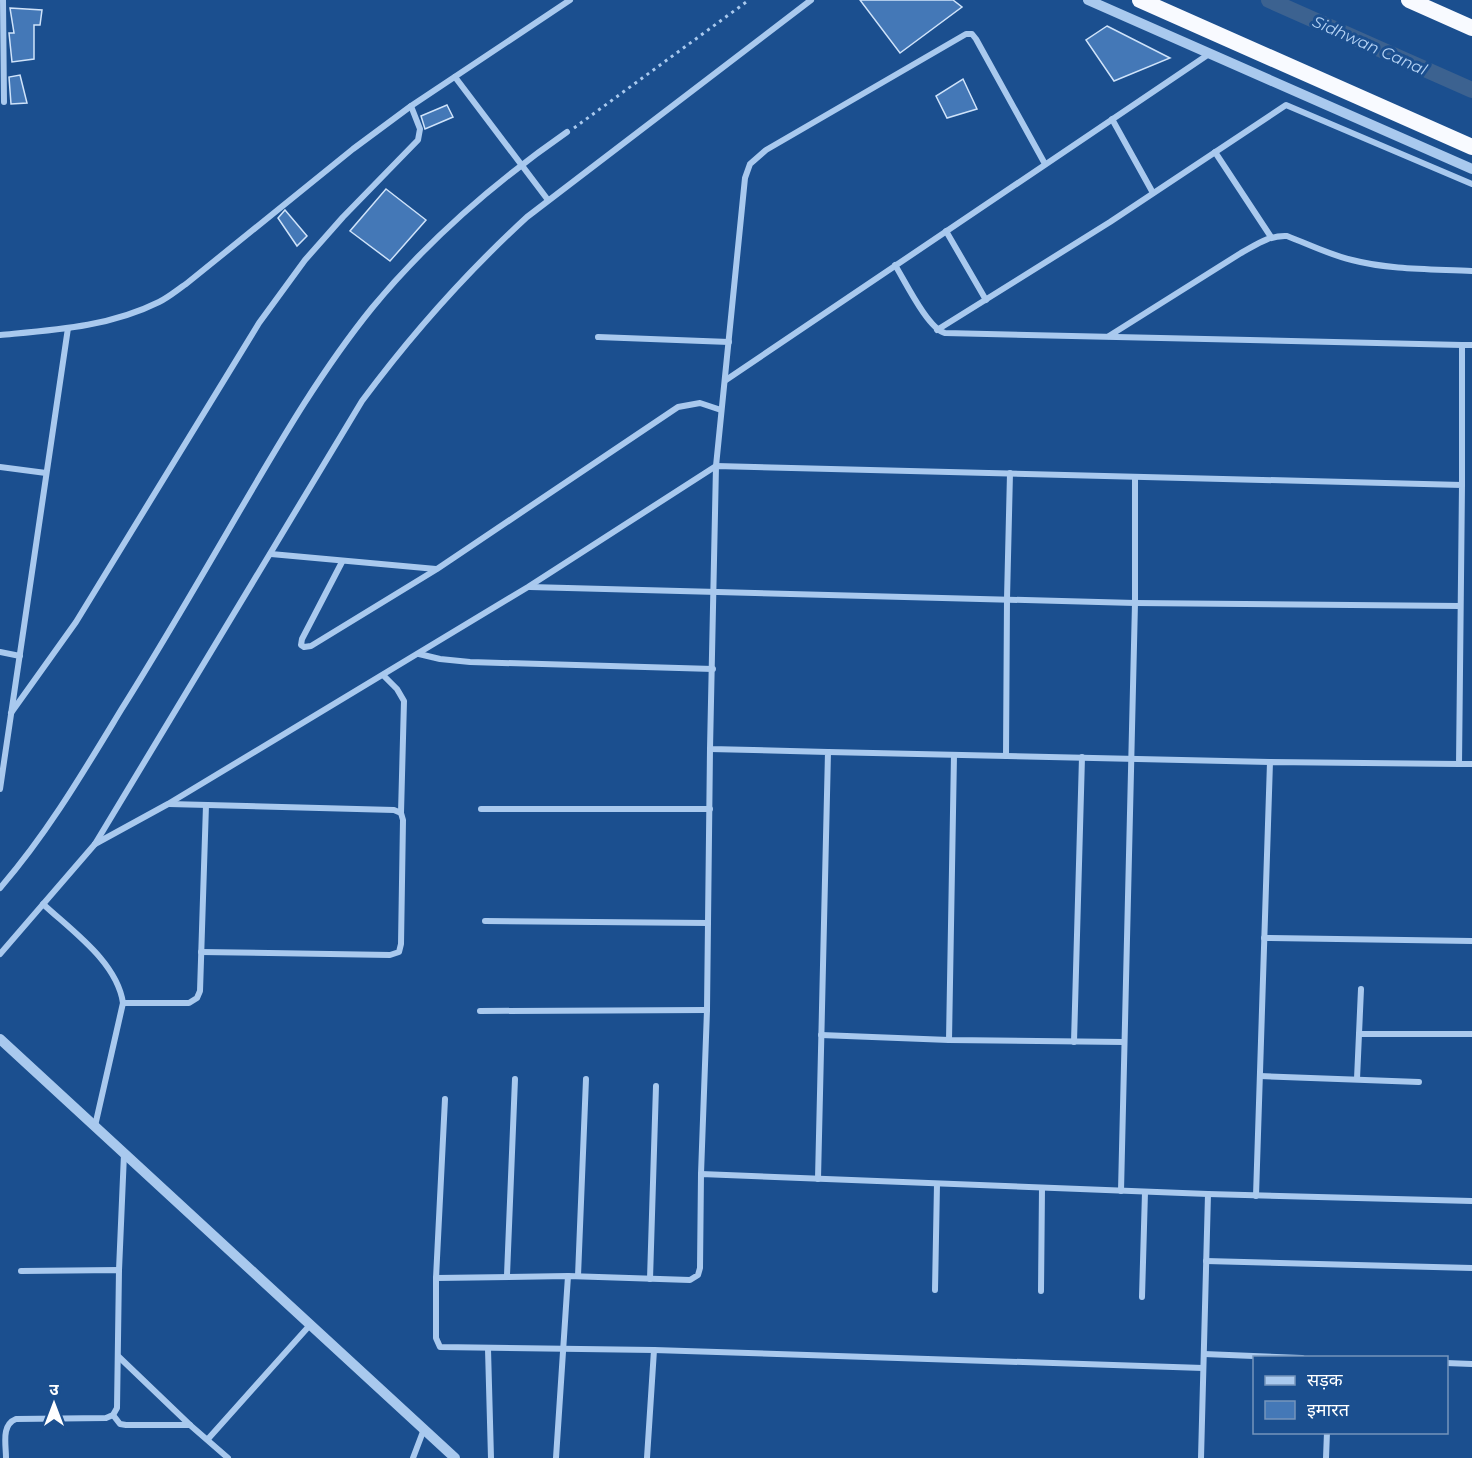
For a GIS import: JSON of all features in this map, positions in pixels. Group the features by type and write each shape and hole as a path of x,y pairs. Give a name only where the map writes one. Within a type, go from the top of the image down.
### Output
{"highway":[{"path":"1140,0 1472,147"},
{"path":"1409,0 1472,28"}],"street":[{"path":"3,0 4,102"},
{"path":"0,335 68,328 114,320 160,302 186,284 353,149 411,106 570,0"},
{"path":"0,954 95,844 362,401 384,371 452,292 527,218 811,0"},
{"path":"1088,0 1472,169"},
{"path":"436,1278 507,1275 690,1280 698,1275 700,1268 700,1174 707,1010 716,466 745,178 750,164 766,150 960,36 972,34 1045,164"},
{"path":"726,380 1210,54"},
{"path":"455,77 548,200"},
{"path":"937,330 1153,193 1286,105 1472,184"},
{"path":"11,713 76,622 259,322 320,243 418,140 420,129 411,106"},
{"path":"1112,119 1153,193"},
{"path":"0,888 49,825 159,649 295,415 365,318 424,251 493,187 567,132"},
{"path":"1215,152 1271,237"},
{"path":"946,231 986,300"},
{"path":"1109,337 1271,237 1287,236 1363,263 1392,267 1472,271"},
{"path":"895,265 930,322 937,330 945,333 1472,345"},
{"path":"0,789 68,328"},
{"path":"598,337 729,342"},
{"path":"1459,764 1462,345"},
{"path":"342,562 302,639 301,645 304,647 310,646 437,569 678,407 700,404 721,410"},
{"path":"0,466 46,473"},
{"path":"95,844 168,804 419,654 716,466 1462,484"},
{"path":"1006,756 1011,473"},
{"path":"1121,1191 1135,603 1135,477"},
{"path":"271,554 437,569"},
{"path":"528,587 1135,603 1460,606"},
{"path":"0,652 20,656"},
{"path":"419,654 470,662 713,669"},
{"path":"201,952 390,955 399,952 401,944 404,701 397,689 383,675"},
{"path":"710,749 1270,762 1472,764"},
{"path":"818,1179 828,752"},
{"path":"949,1040 954,755"},
{"path":"1074,1042 1082,757"},
{"path":"1256,1196 1270,762"},
{"path":"168,804 394,810 401,813"},
{"path":"123,1003 189,1004 197,998 200,991 206,805"},
{"path":"481,809 710,810"},
{"path":"43,904 112,972 121,990 123,1003 95,1126"},
{"path":"485,921 708,922"},
{"path":"1264,938 1472,941"},
{"path":"1357,1079 1361,989"},
{"path":"480,1011 707,1010"},
{"path":"1359,1034 1472,1034"},
{"path":"821,1035 949,1040 1124,1042"},
{"path":"0,1039 455,1458"},
{"path":"1260,1076 1419,1082"},
{"path":"507,1275 515,1078"},
{"path":"578,1276 586,1078"},
{"path":"650,1279 656,1086"},
{"path":"445,1099 436,1278 436,1338 440,1347 654,1350 1203,1368"},
{"path":"6,1458 6,1426 9,1422 16,1419 106,1418 113,1415 117,1408 124,1153"},
{"path":"700,1174 1256,1196 1472,1201"},
{"path":"935,1290 937,1184"},
{"path":"1041,1291 1042,1188"},
{"path":"1142,1297 1144,1192"},
{"path":"1201,1458 1208,1194"},
{"path":"1206,1261 1472,1268"},
{"path":"21,1271 119,1270"},
{"path":"556,1458 568,1276"},
{"path":"208,1439 310,1325"},
{"path":"488,1349 491,1458"},
{"path":"647,1458 654,1350"},
{"path":"1204,1354 1253,1356"},
{"path":"119,1357 228,1458"},
{"path":"1448,1363 1472,1364"},
{"path":"113,1415 120,1424 126,1425 190,1425"},
{"path":"413,1458 424,1429"},
{"path":"1326,1458 1327,1434"}],"path":[{"path":"567,132 749,0"}],"building":[{"path":"860,0 953,0 962,7 900,53"},
{"path":"10,8 42,10 40,25 34,25 34,59 12,62 9,33 14,33"},
{"path":"1107,26 1170,58 1114,81 1086,40"},
{"path":"20,75 27,103 11,104 9,77"},
{"path":"963,79 977,109 947,118 936,96"},
{"path":"447,105 453,117 425,129 421,116"},
{"path":"386,189 426,220 390,261 350,231"},
{"path":"285,210 307,236 297,246 278,218"}],"waterway":[{"name":"Sidhwan Canal","path":"1269,0 1472,90"}]}
